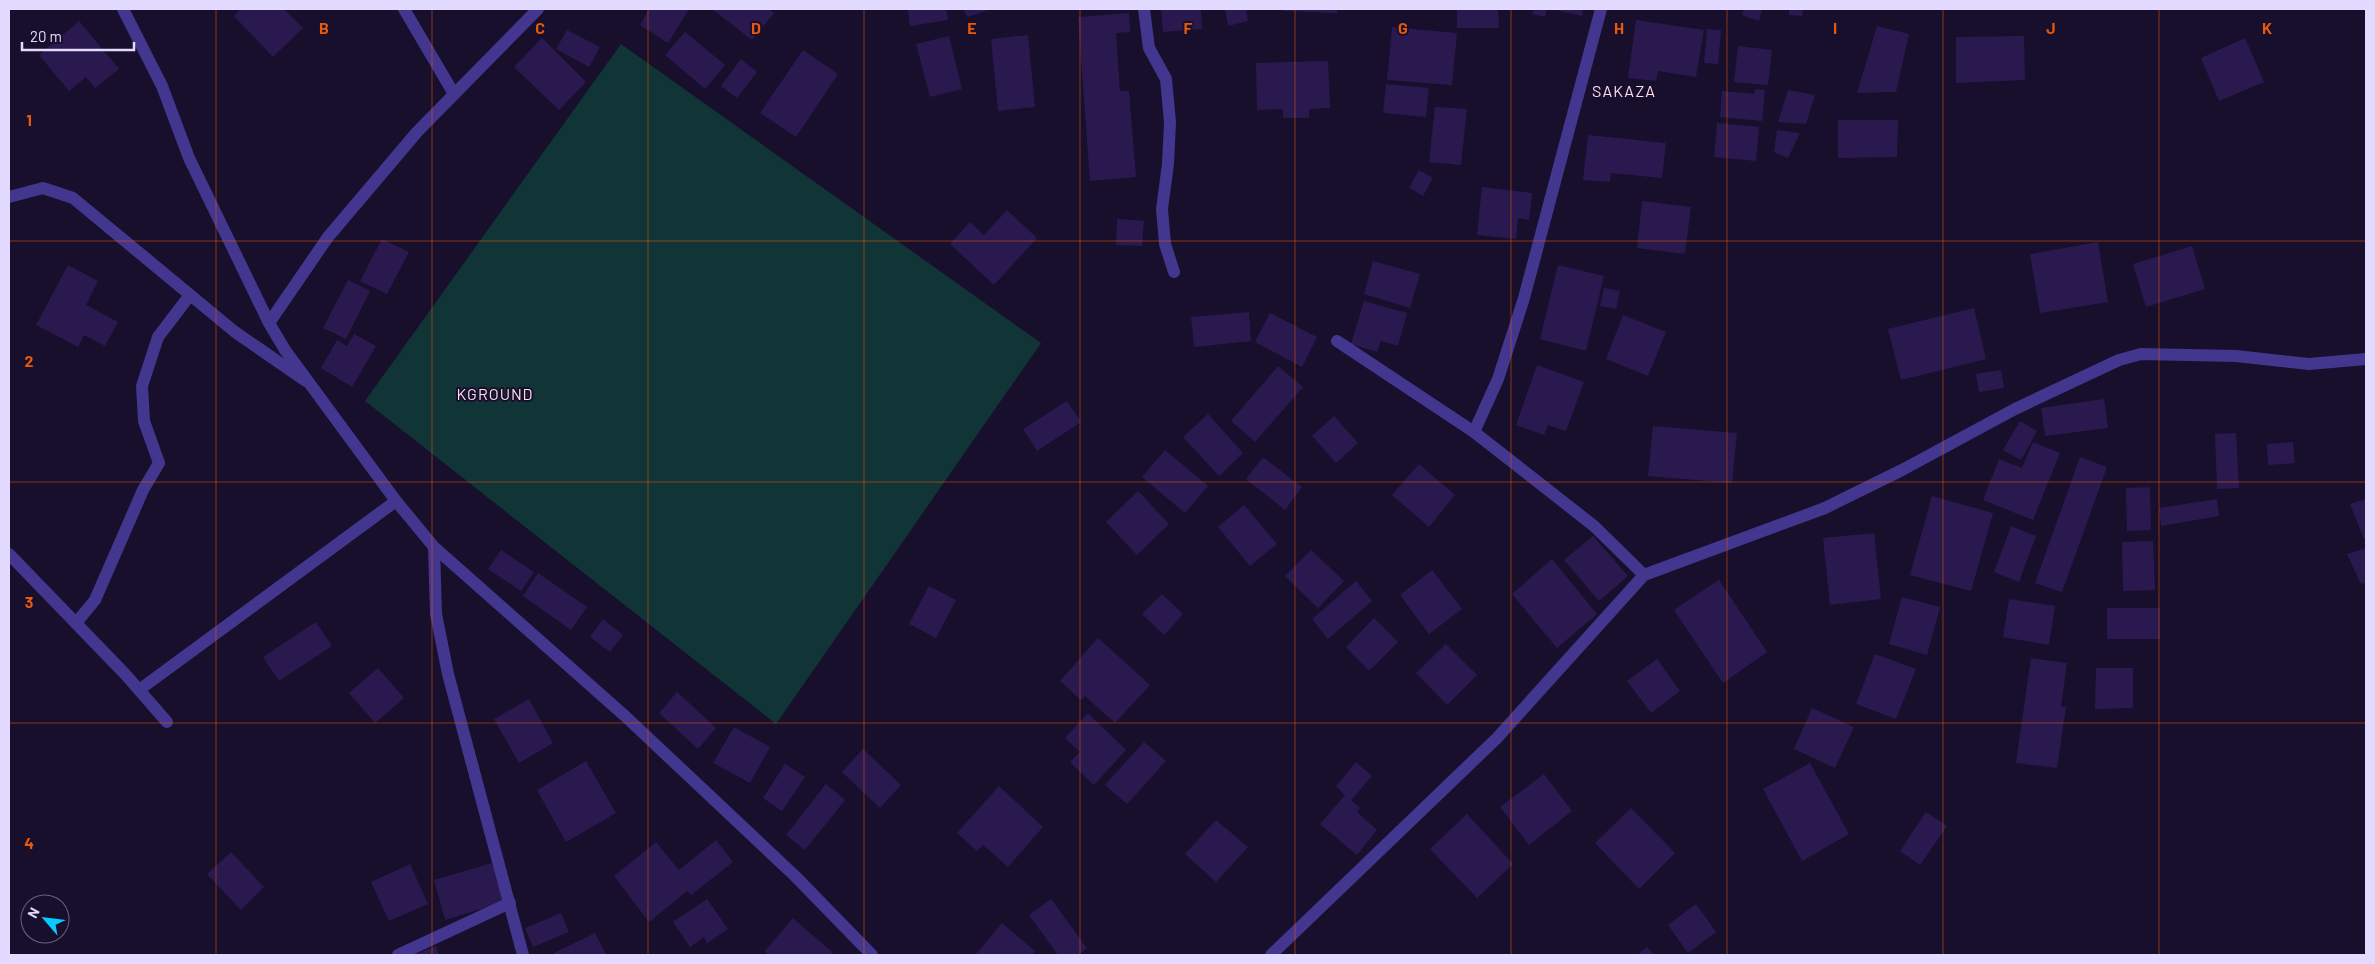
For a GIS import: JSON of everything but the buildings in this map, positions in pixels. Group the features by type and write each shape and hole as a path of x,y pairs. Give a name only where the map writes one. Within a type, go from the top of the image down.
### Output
{"street":[{"path":"123,9 162,86 189,158 269,323 285,350 396,500 434,547 632,722 795,876 872,955"},
{"path":"404,9 454,94"},
{"path":"269,323 328,237 417,132 538,9"},
{"path":"1144,9 1149,48 1166,79 1170,122 1168,164 1162,209 1165,244 1174,272"},
{"path":"1474,432 1498,379 1524,298 1601,9"},
{"path":"9,197 43,188 73,198 235,332 310,384"},
{"path":"76,623 95,600 143,490 159,463 144,421 142,386 158,337 190,295"},
{"path":"1337,341 1474,432 1594,526 1644,575"},
{"path":"1271,955 1497,738 1644,575 1825,508 1902,470 2015,409 2119,360 2141,354 2236,356 2309,364 2366,359"},
{"path":"140,690 396,500"},
{"path":"434,547 436,614 448,674 523,955"},
{"path":"9,554 140,690 166,722"},
{"path":"398,955 510,903"}],"green space":[{"path":"621,44 1041,343 776,724 365,401"}],"district":[{"name":"SAKAZA","path":"1624,91"},
{"name":"KGROUND","path":"495,394"}]}
